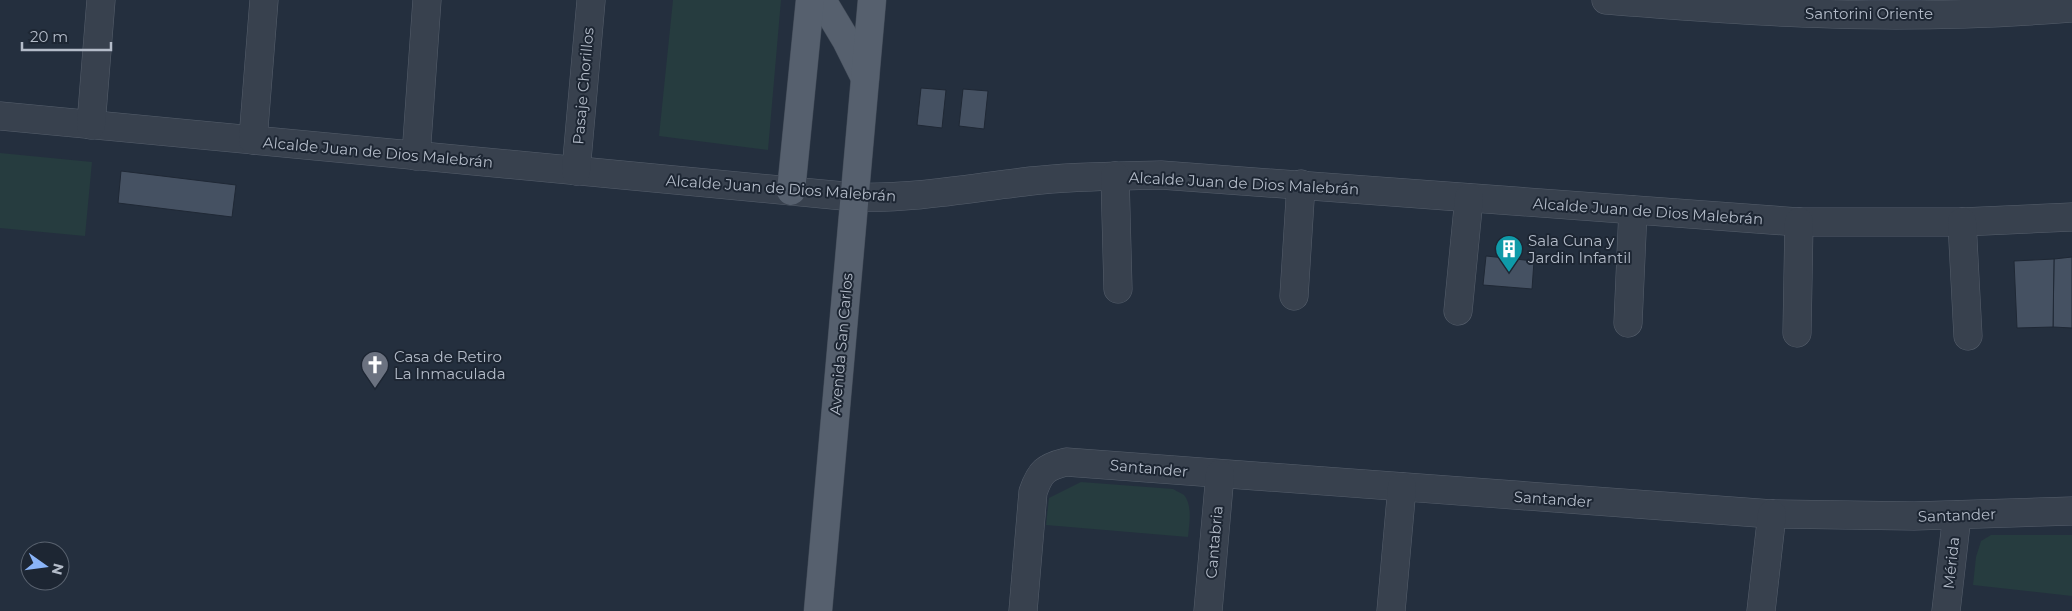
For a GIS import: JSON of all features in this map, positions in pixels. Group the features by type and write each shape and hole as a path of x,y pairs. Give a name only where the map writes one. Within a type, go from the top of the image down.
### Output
{"main road":[{"path":"820,4 854,14 867,0"},
{"name":"Avenida San Carlos","path":"818,611 872,0"},
{"path":"820,4 846,40 865,78"},
{"path":"791,191 820,4"}],"street":[{"path":"91,125 101,0"},
{"path":"253,140 264,0"},
{"path":"416,156 427,0"},
{"name":"Santorini Oriente","path":"1606,0 1773,6 1900,15 2072,8"},
{"name":"Pasaje Chorillos","path":"576,171 591,2"},
{"name":"Alcalde Juan de Dios Malebrán","path":"0,116 854,197 911,197 1032,181 1160,175 1799,222 1962,222 2072,217"},
{"path":"1114,176 1118,288"},
{"path":"1294,296 1302,184"},
{"path":"1458,310 1469,198"},
{"path":"1628,323 1633,210"},
{"path":"1797,333 1799,222"},
{"path":"1962,222 1968,336"},
{"name":"Santander","path":"1023,611 1033,492 1039,476 1050,465 1066,462 1772,514 1834,516 1957,515 2072,511"},
{"name":"Cantabria","path":"1208,611 1220,474"},
{"path":"1391,611 1402,487"},
{"path":"1761,611 1772,514"},
{"name":"Mérida","path":"1946,611 1957,515"}],"green space":[{"path":"673,0 781,0 768,150 659,136"},
{"path":"0,153 92,162 85,236 0,228"},
{"path":"1081,482 1173,489 1184,495 1189,505 1188,537 1046,525 1049,498"},
{"path":"1991,535 2072,535 2072,596 1973,585 1976,557 1981,541"}],"building":[{"path":"921,88 946,90 942,128 917,125"},
{"path":"963,89 988,91 984,129 959,126"},
{"path":"121,171 236,185 232,217 118,203"},
{"name":"Sala Cuna y Jardin Infantil","path":"1486,256 1534,261 1532,289 1483,285"},
{"path":"2072,257 2072,328 2053,327 2054,259"},
{"path":"2054,259 2053,327 2017,328 2014,261"}],"place":[{"name":"Sala Cuna y Jardin Infantil","path":"1509,273"},
{"name":"Casa de Retiro La Inmaculada","path":"375,389"}]}
